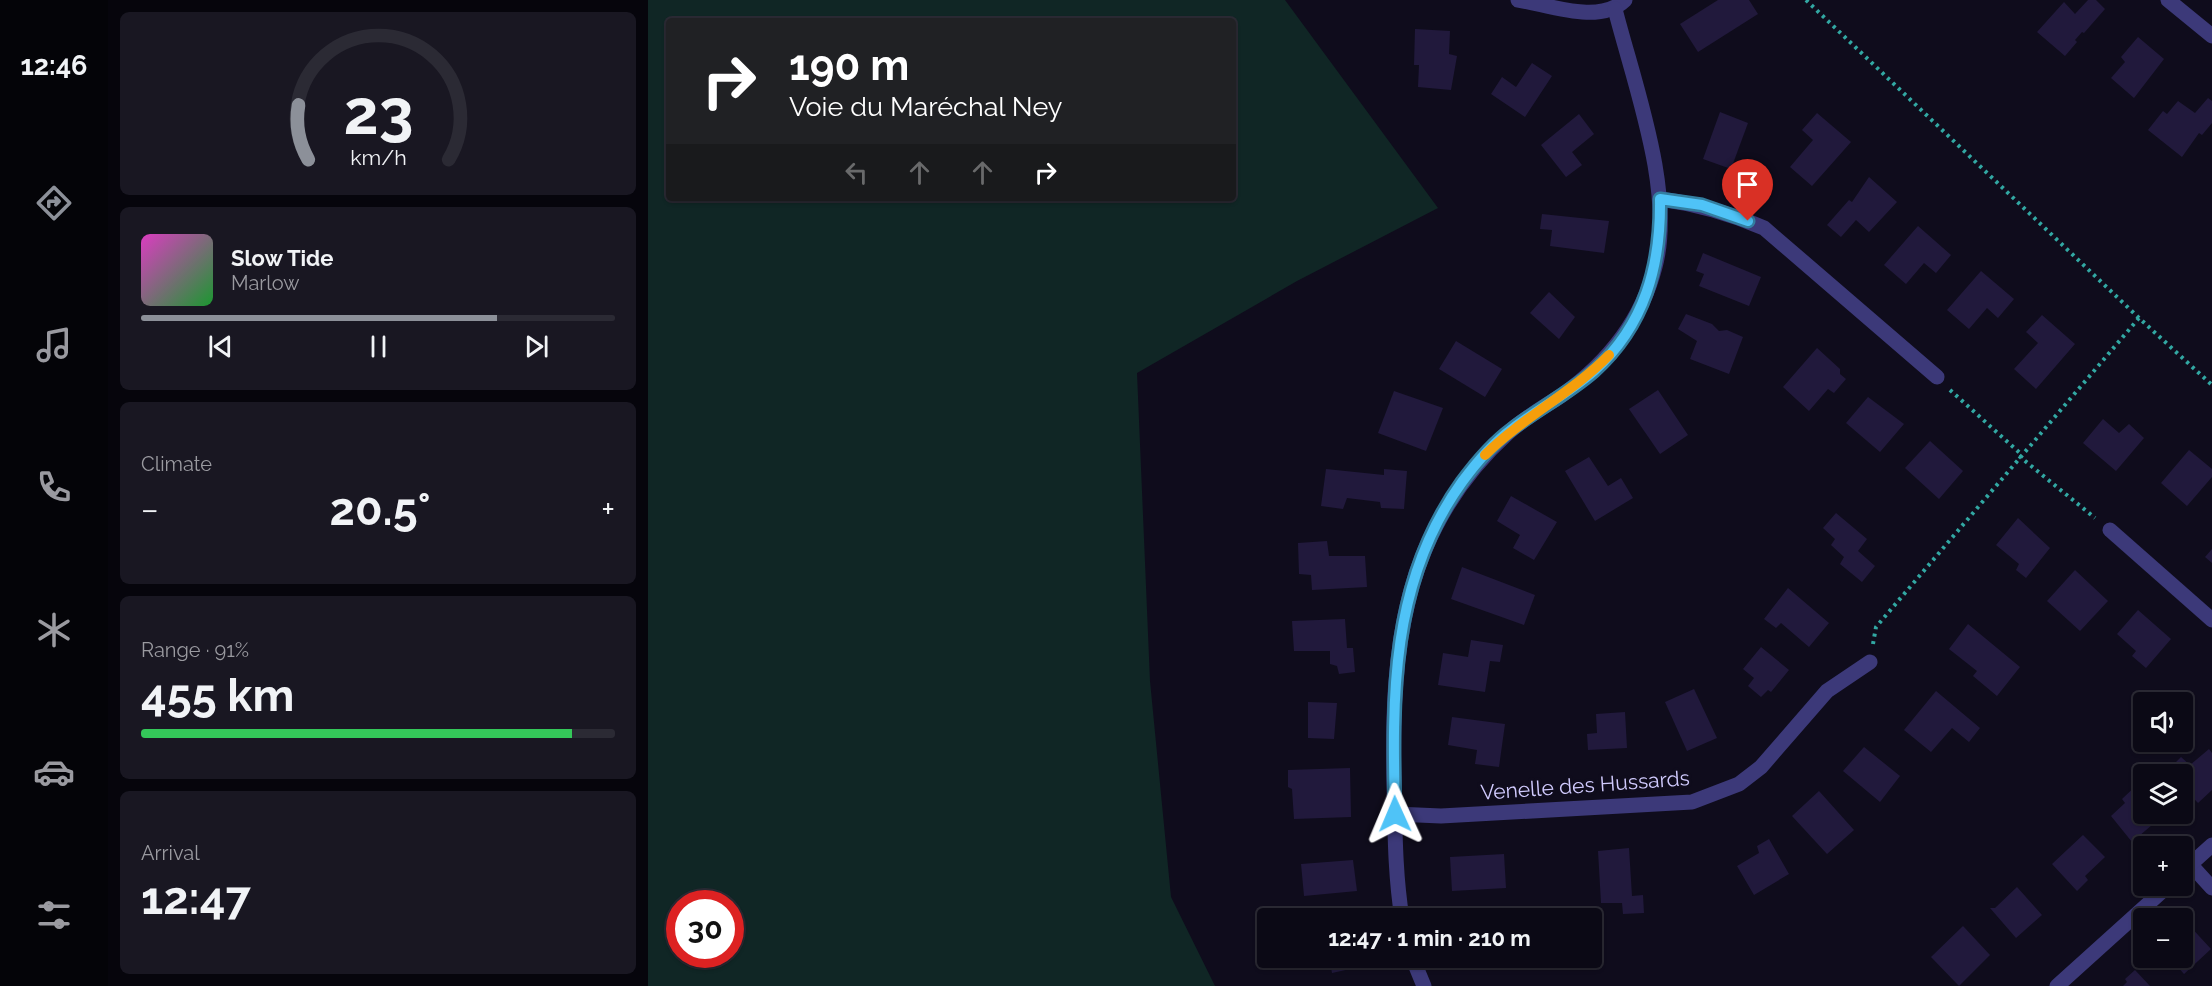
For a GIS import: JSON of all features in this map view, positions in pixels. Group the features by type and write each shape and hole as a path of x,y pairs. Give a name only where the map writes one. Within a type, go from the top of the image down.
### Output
{"street":[{"path":"1401,908 1393,738 1398,647 1410,585 1419,560 1445,510 1482,457 1510,430 1593,371 1630,328 1656,266 1660,237 1660,199 1652,152 1620,5 1558,9 1518,0"},
{"path":"2168,0 2212,36"},
{"path":"1660,199 1702,205 1733,214 1764,228 1937,377"},
{"path":"2110,530 2212,620"},
{"name":"Venelle des Hussards","path":"1395,814 1441,816 1692,802 1717,794 1739,784 1761,767 1827,691 1869,662"},
{"path":"2193,863 2212,845"},
{"path":"2193,874 2212,888"},
{"path":"2057,986 2157,896"},
{"path":"1417,968 1424,986"}],"path":[{"path":"1806,0 2212,385"},
{"path":"1869,662 1876,627 2020,455 2139,318"},
{"path":"1937,377 2020,455 2110,530"}],"green space":[{"path":"648,0 1285,0 1438,208 1297,281 1137,373 1150,681 1171,897 1215,986 648,986"}],"building":[{"path":"1718,0 1749,0 1758,14 1698,52 1680,24"},
{"path":"2088,0 2096,0 2105,9 2075,40 2077,42 2065,56 2037,32 2064,2 2075,14"},
{"path":"1415,29 1450,31 1449,54 1457,56 1451,90 1418,87 1419,65 1414,65"},
{"path":"2138,37 2164,59 2134,98 2111,78 2125,62 2121,57"},
{"path":"1532,63 1552,76 1525,117 1491,94 1502,77 1516,87"},
{"path":"2208,98 2212,101 2212,123 2202,135 2199,133 2182,157 2148,130 2163,111 2167,114 2178,101 2195,113"},
{"path":"1720,112 1748,123 1731,169 1703,159"},
{"path":"1817,113 1851,142 1812,186 1790,167 1813,140 1802,130"},
{"path":"1579,114 1594,134 1572,152 1582,165 1566,177 1541,145"},
{"path":"1869,177 1897,202 1869,232 1856,220 1841,237 1827,225 1849,200 1852,202"},
{"path":"1542,214 1609,221 1604,253 1550,246 1552,230 1540,229"},
{"path":"1918,226 1951,255 1936,273 1924,263 1906,284 1884,265"},
{"path":"1703,253 1761,277 1749,306 1699,286 1704,274 1696,271"},
{"path":"1981,271 2014,299 1998,318 1987,308 1969,329 1947,310"},
{"path":"1549,292 1575,317 1559,339 1530,313"},
{"path":"1686,314 1712,324 1719,331 1727,330 1743,337 1729,374 1690,359 1697,341 1678,329"},
{"path":"2042,315 2075,344 2036,389 2014,369 2038,343 2026,332"},
{"path":"1456,341 1502,369 1485,397 1439,369"},
{"path":"1817,348 1840,369 1840,374 1846,379 1834,393 1828,389 1809,411 1783,387"},
{"path":"1658,390 1688,435 1660,454 1629,409"},
{"path":"1394,391 1443,408 1426,451 1378,433"},
{"path":"1868,397 1904,424 1880,452 1846,423"},
{"path":"2103,419 2119,433 2129,424 2144,438 2116,471 2083,443"},
{"path":"1930,441 1963,471 1939,499 1905,468"},
{"path":"2189,450 2212,469 2212,477 2187,506 2161,483"},
{"path":"1589,457 1608,486 1621,478 1633,498 1595,521 1565,471"},
{"path":"1326,469 1384,475 1384,469 1407,471 1404,509 1381,508 1380,502 1347,498 1343,509 1321,506"},
{"path":"1511,496 1557,522 1534,560 1513,548 1520,535 1497,521"},
{"path":"1836,513 1867,539 1858,551 1875,566 1862,582 1840,564 1844,557 1831,545 1835,539 1823,528"},
{"path":"2018,518 2050,548 2026,578 2016,570 2019,564 1996,545"},
{"path":"1327,541 1329,556 1365,556 1367,587 1312,590 1311,575 1299,574 1298,543"},
{"path":"2212,549 2212,563 2205,557"},
{"path":"1462,567 1535,595 1524,625 1451,599"},
{"path":"2075,570 2108,601 2080,631 2047,601"},
{"path":"1788,588 1829,623 1809,647 1781,623 1776,628 1764,619"},
{"path":"2138,610 2171,639 2146,668 2132,656 2136,651 2117,634"},
{"path":"1345,619 1347,648 1353,648 1355,672 1339,674 1337,666 1330,664 1330,651 1294,651 1292,621"},
{"path":"1968,624 2020,667 1997,696 1973,676 1977,671 1949,649"},
{"path":"1471,640 1503,645 1500,662 1490,661 1485,692 1438,685 1443,653 1468,657"},
{"path":"1761,647 1789,670 1771,692 1768,690 1761,697 1748,686 1754,678 1743,669"},
{"path":"1694,689 1717,738 1687,751 1665,702"},
{"path":"1936,691 1980,728 1969,742 1952,728 1931,752 1904,730"},
{"path":"1308,702 1337,703 1334,739 1308,738"},
{"path":"1625,712 1627,748 1588,750 1587,734 1597,733 1596,714"},
{"path":"1452,717 1505,724 1499,767 1475,764 1477,750 1448,745"},
{"path":"1864,747 1900,776 1880,802 1843,771"},
{"path":"2209,749 2212,753 2212,790 2198,803 2193,798 2193,764 2191,764"},
{"path":"2181,757 2189,764 2174,764"},
{"path":"1350,768 1351,817 1294,819 1292,789 1288,787 1288,770"},
{"path":"2133,789 2133,824 2153,824 2139,836 2133,836 2132,842 2111,816 2125,803 2122,799"},
{"path":"1819,791 1854,830 1827,854 1792,816"},
{"path":"2083,835 2105,857 2085,876 2088,880 2077,891 2052,864"},
{"path":"1769,839 1789,874 1754,895 1737,866 1759,853 1757,846"},
{"path":"1629,848 1632,896 1643,895 1644,913 1623,914 1622,903 1601,903 1598,851"},
{"path":"1504,854 1506,888 1452,891 1450,857"},
{"path":"1353,860 1357,891 1304,896 1301,864"},
{"path":"2017,887 2042,915 2016,938 1990,908 1995,908"},
{"path":"1963,926 1990,955 1959,986 1931,957"},
{"path":"2193,930 2211,949 2193,966"},
{"path":"1331,968 1355,968 1332,973"},
{"path":"2179,968 2190,968 2184,974"},
{"path":"2135,970 2150,986 2123,986 2127,982 2125,979"}],"slow traffic":[{"path":"1485,455 1510,430 1564,393 1593,371 1609,355"}],"route":[{"path":"1395,814 1393,738 1398,647 1410,585 1419,560 1445,510 1482,457 1510,430 1593,371 1614,350 1630,328 1656,266 1660,237 1660,199 1702,205 1748,221"}]}
